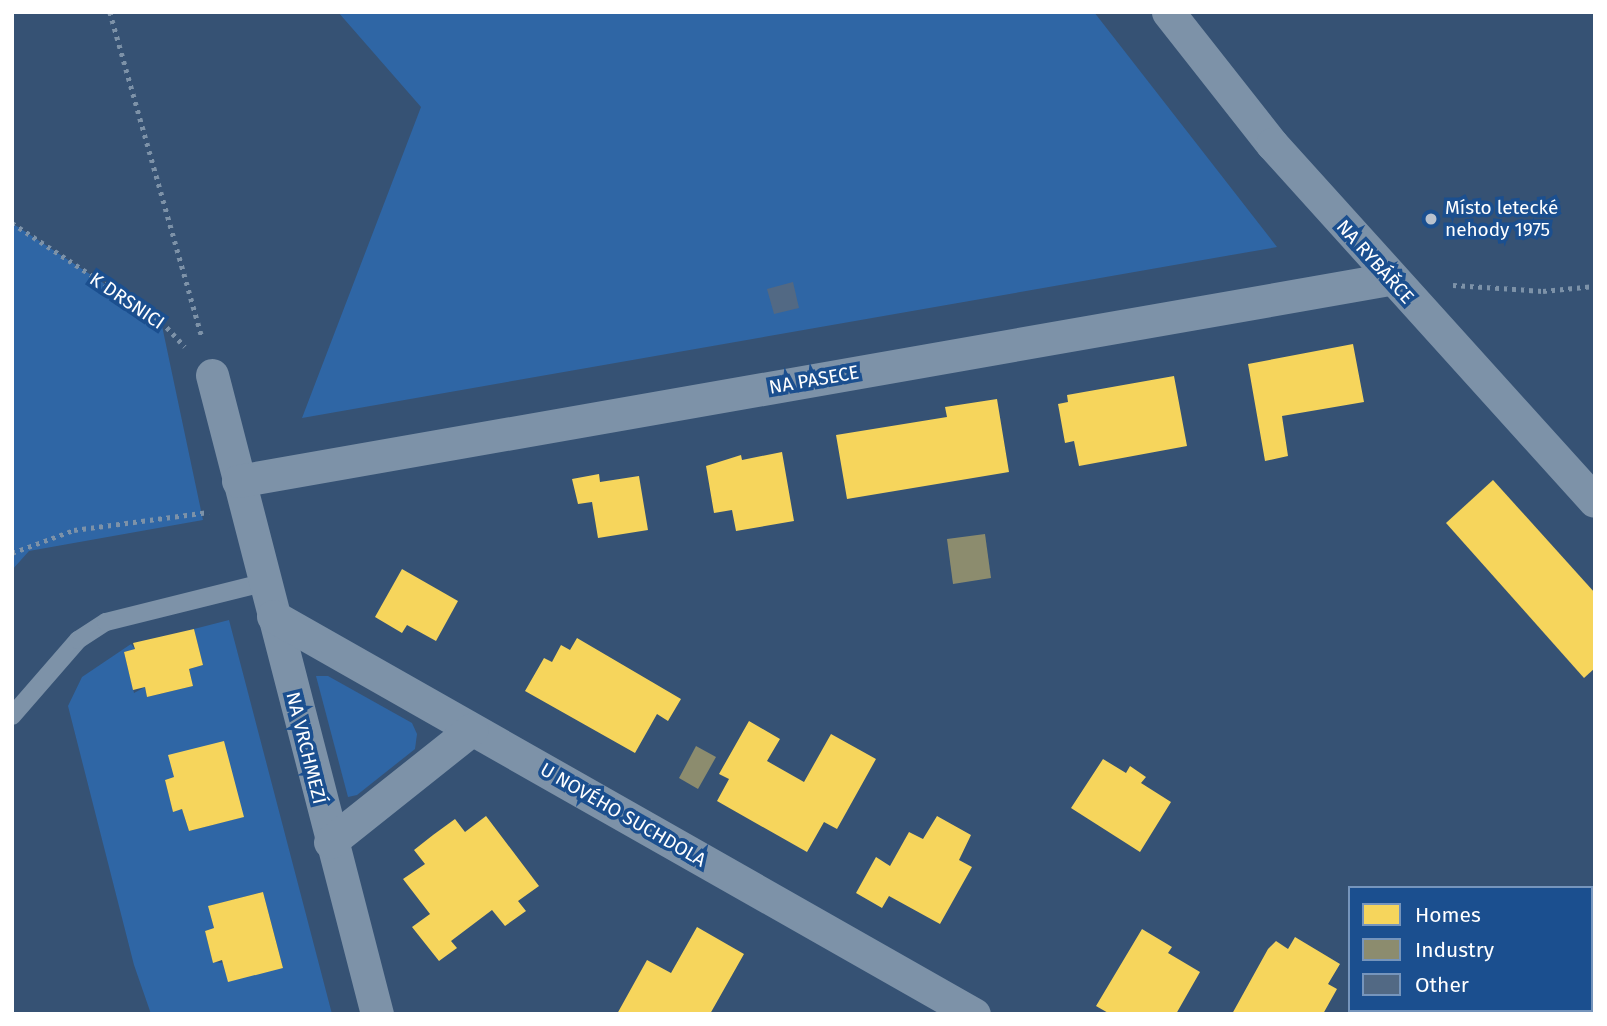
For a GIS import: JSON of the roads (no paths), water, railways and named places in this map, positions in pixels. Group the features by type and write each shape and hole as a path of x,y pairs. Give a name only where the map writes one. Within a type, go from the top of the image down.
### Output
{"street":[{"name":"NA RYBÁŘCE","path":"1168,12 1272,144 1390,279 1595,501"},
{"name":"NA PASECE","path":"241,495 1390,279"},
{"path":"212,375 241,495"},
{"name":"NA VRCHMEZÍ","path":"241,495 377,1014"},
{"name":"U NOVÉHO SUCHDOLA","path":"273,616 963,1011"},
{"path":"330,842 472,729"}],"lane":[{"path":"12,716 78,640 106,622 263,583"}],"place":[{"name":"Místo letecké nehody 1975","path":"1431,219"}]}
